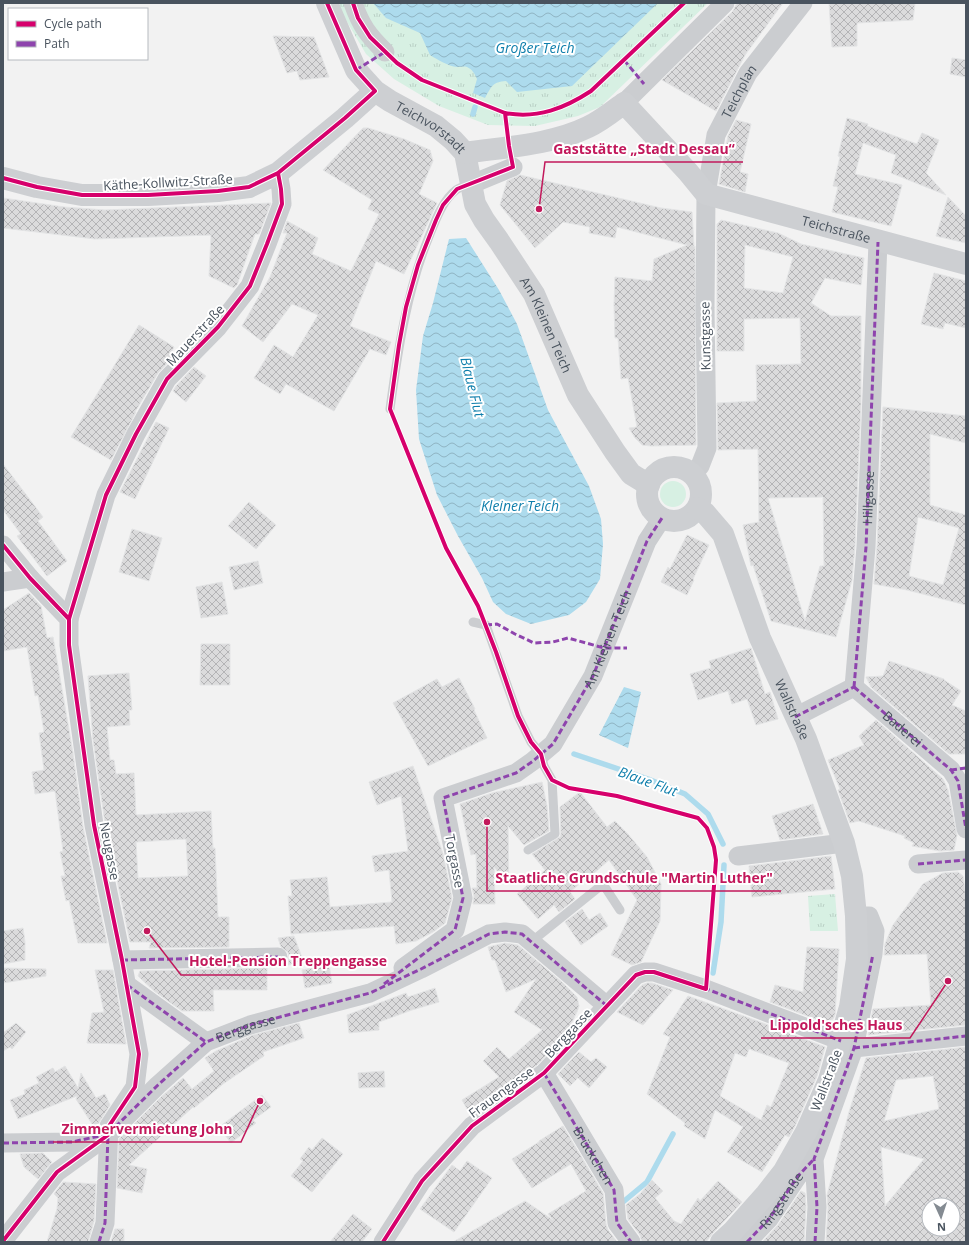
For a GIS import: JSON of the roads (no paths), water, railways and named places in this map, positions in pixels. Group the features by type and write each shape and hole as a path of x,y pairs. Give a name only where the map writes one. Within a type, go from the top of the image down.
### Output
{"street":[{"name":"Teichvorstadt","path":"327,3 356,70 375,91 390,101 436,126 453,140 465,153 557,139 588,127 624,103"},
{"path":"353,3 358,18 370,37 385,52"},
{"path":"706,194 688,172 624,103 725,3"},
{"name":"Teichplan","path":"706,194 716,135 748,73 803,3"},
{"name":"Käthe-Kollwitz-Straße","path":"3,178 37,187 82,195 148,195 218,191 249,187 278,173 346,118 375,91"},
{"name":"Am Kleinen Teich","path":"465,153 475,204 484,220 534,294 578,395 631,474 649,485"},
{"path":"472,184 513,167"},
{"name":"Mauerstraße","path":"69,619 106,495 136,434 167,379 218,327 250,286 282,204 278,173"},
{"name":"Teichstraße","path":"706,194 878,242 966,264"},
{"name":"Kunstgasse","path":"693,474 700,466 708,448 705,308 706,194"},
{"name":"Hillgasse","path":"854,687 866,547 878,242"},
{"path":"674,467 688,470 693,474 699,483 701,499 698,508 686,518 670,520 662,518 651,507 648,500 647,492 652,477 666,468 674,467"},
{"name":"Wallstraße","path":"698,508 705,513 722,534 760,638 806,739 844,843 852,876 856,916 857,959 850,1007 848,1044 829,1080 806,1132 784,1171 752,1210 721,1242"},
{"name":"Am Kleinen Teich","path":"540,754 553,744 593,676 647,541 662,518"},
{"path":"3,545 30,578 69,619"},
{"path":"3,582 30,578"},
{"name":"Neugasse","path":"69,619 69,645 94,825 127,985 139,1054 135,1087 109,1126 108,1134"},
{"path":"796,716 854,687"},
{"name":"Baderei","path":"854,687 959,769 958,781 966,829"},
{"name":"Torgasse","path":"375,991 399,971 455,930 463,898 444,798 516,773 540,754"},
{"path":"738,856 844,843"},
{"path":"918,864 966,860"},
{"path":"815,1242 817,1207 814,1159 873,954 875,931 869,916 856,916"},
{"name":"Berggasse","path":"3,1241 57,1172 108,1134 158,1085 206,1042 250,1026 375,991 489,934 506,932 522,934 607,1006 544,1073"},
{"path":"122,960 278,957"},
{"path":"607,1006 636,975 645,972 654,972 706,988 848,1044 879,1045 966,1036"},
{"name":"Berggasse","path":"127,985 206,1042"},
{"name":"Frauengasse","path":"383,1242 422,1181 472,1126 544,1073"},
{"name":"Brückchen","path":"544,1073 614,1190 618,1223 631,1242"},
{"path":"3,1143 72,1142 108,1134 105,1223 99,1242"},
{"name":"Ringstraße","path":"747,1242 769,1219 798,1176 814,1159"}],"lane":[{"path":"390,409 406,307 418,264 436,220 444,205 457,189 472,184"},
{"path":"473,622 486,625 518,716 531,742 540,754 544,766 552,780 552,804 555,834 528,850"},
{"path":"531,942 603,884 620,910"}],"water":[{"name":"Großer Teich","path":"373,3 658,3 572,86 517,92 506,81 498,82 493,85 485,98 473,93 477,79 470,69 450,65 430,55 420,33 386,18"},
{"name":"Kleiner Teich","path":"466,238 499,290 517,324 548,410 589,486 601,519 603,544 600,579 586,602 569,615 531,624 506,614 493,602 482,578 437,495 419,439 416,390 423,336 449,239"},
{"path":"624,687 641,692 628,748 599,735"}],"waterway":[{"name":"Blaue Flut","path":"473,114 475,107"},
{"name":"Blaue Flut","path":"574,754 648,779 685,794 708,814 723,844"},
{"name":"Blaue Flut","path":"713,973 721,922 724,865"},
{"name":"Blaue Flut","path":"623,1202 647,1182 673,1134"}],"place":[{"name":"Gaststätte „Stadt Dessau“","path":"539,209"},
{"name":"Staatliche Grundschule \"Martin Luther\"","path":"487,822"},
{"name":"Hotel-Pension Treppengasse","path":"147,931"},
{"name":"Lippold'sches Haus","path":"948,981"},
{"name":"Zimmervermietung John","path":"260,1101"}]}
